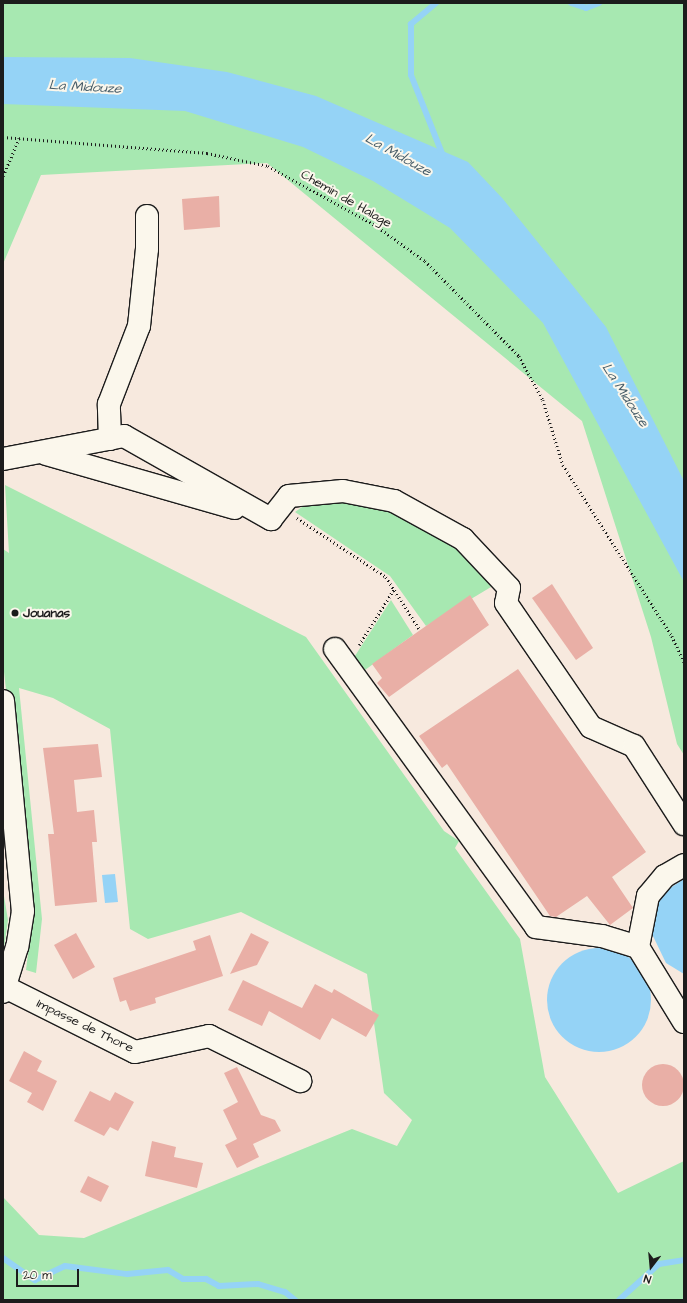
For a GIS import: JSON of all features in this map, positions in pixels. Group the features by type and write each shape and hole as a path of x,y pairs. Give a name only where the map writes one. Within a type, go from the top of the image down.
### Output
{"street":[{"path":"110,439 109,404 139,326 147,249 147,216"},
{"path":"3,459 124,436 271,519"},
{"path":"40,452 271,519"},
{"path":"271,519 289,496 343,491 394,501 463,538 509,588 506,603 591,727 634,746 684,824"},
{"path":"345,650 536,928 602,936 638,947 684,1022"},
{"path":"3,701 10,849 23,911 17,947 4,989"},
{"path":"638,947 648,896 665,876 684,865"},
{"name":"Impasse de Thore","path":"4,989 135,1052 209,1036 300,1081"}],"path":[{"name":"Chemin de Halage","path":"3,137 207,153 268,166 375,225 425,261 519,356 542,400 563,465 672,636 684,662"},
{"path":"3,176 19,138"},
{"path":"294,517 386,576 420,630"},
{"path":"345,650 394,589"}],"green space":[{"path":"3,3 684,3 684,755 677,744 651,637 582,421 267,163 41,175 3,264"},
{"path":"5,485 306,637 444,831 459,841 455,848 520,939 545,1077 618,1193 684,1161 684,1300 3,1300 3,1197 39,1235 84,1238 352,1129 397,1146 412,1120 384,1093 367,974 241,912 148,939 130,929 110,729 53,698 19,688 42,919 36,973 26,970 32,920 3,663 3,549 9,553"},
{"path":"333,501 382,508 421,524 469,555 491,587 426,626 390,576 295,512 302,507"},
{"path":"391,600 413,635 365,670 353,659"},
{"path":"3,890 8,920 3,955"}],"water":[{"name":"La Midouze","path":"3,57 130,58 227,72 316,96 468,162 503,199 606,327 684,481 684,582 543,323 450,228 373,181 303,147 185,111 3,104"},
{"path":"115,874 118,902 105,903 102,875"},
{"path":"684,879 684,974 666,963 652,934 657,903 667,890"},
{"path":"599,948 619,952 636,963 647,980 651,1000 647,1020 636,1037 619,1048 599,1052 579,1048 562,1037 551,1020 547,1000 551,980 562,963 579,952"}],"building":[{"path":"219,196 220,227 184,230 182,199"},
{"path":"552,584 593,648 576,660 532,598"},
{"path":"470,595 489,625 389,697 377,683 382,678 372,664"},
{"path":"518,669 646,852 612,877 633,908 610,925 587,896 556,917 550,916 447,764 442,768 419,736"},
{"path":"98,744 102,777 74,780 77,812 94,810 97,842 92,842 97,902 55,906 48,834 54,834 43,748"},
{"path":"76,933 95,967 73,979 54,945"},
{"path":"251,933 269,942 257,965 230,974"},
{"path":"210,935 223,976 155,998 156,1003 130,1011 126,1000 120,1002 113,978 196,950 193,941"},
{"path":"243,980 302,1008 315,984 332,993 334,989 379,1015 366,1037 332,1018 320,1040 269,1011 262,1026 228,1010"},
{"path":"24,1051 42,1061 37,1071 57,1081 43,1111 27,1102 32,1093 9,1081"},
{"path":"659,1064 667,1064 675,1067 681,1073 684,1085 681,1097 675,1103 667,1106 659,1106 651,1103 645,1097 642,1089 642,1081 645,1073 651,1067"},
{"path":"237,1067 261,1115 275,1120 281,1131 253,1144 259,1157 237,1168 225,1145 237,1139 223,1110 238,1102 224,1073"},
{"path":"90,1091 110,1101 115,1092 134,1102 118,1131 110,1127 104,1136 74,1121"},
{"path":"152,1141 176,1147 174,1157 203,1163 197,1188 145,1176"},
{"path":"88,1176 109,1186 101,1202 80,1192"}],"waterway":[{"path":"436,3 411,24 411,75 443,156"},
{"path":"571,3 586,8 599,3"},
{"path":"3,1258 35,1280 65,1266 127,1274 168,1270 183,1279 206,1279 219,1286 258,1284 285,1292 295,1300"},
{"path":"619,1300 659,1264 684,1260"}],"place":[{"name":"Jouanas","path":"15,613"}]}
